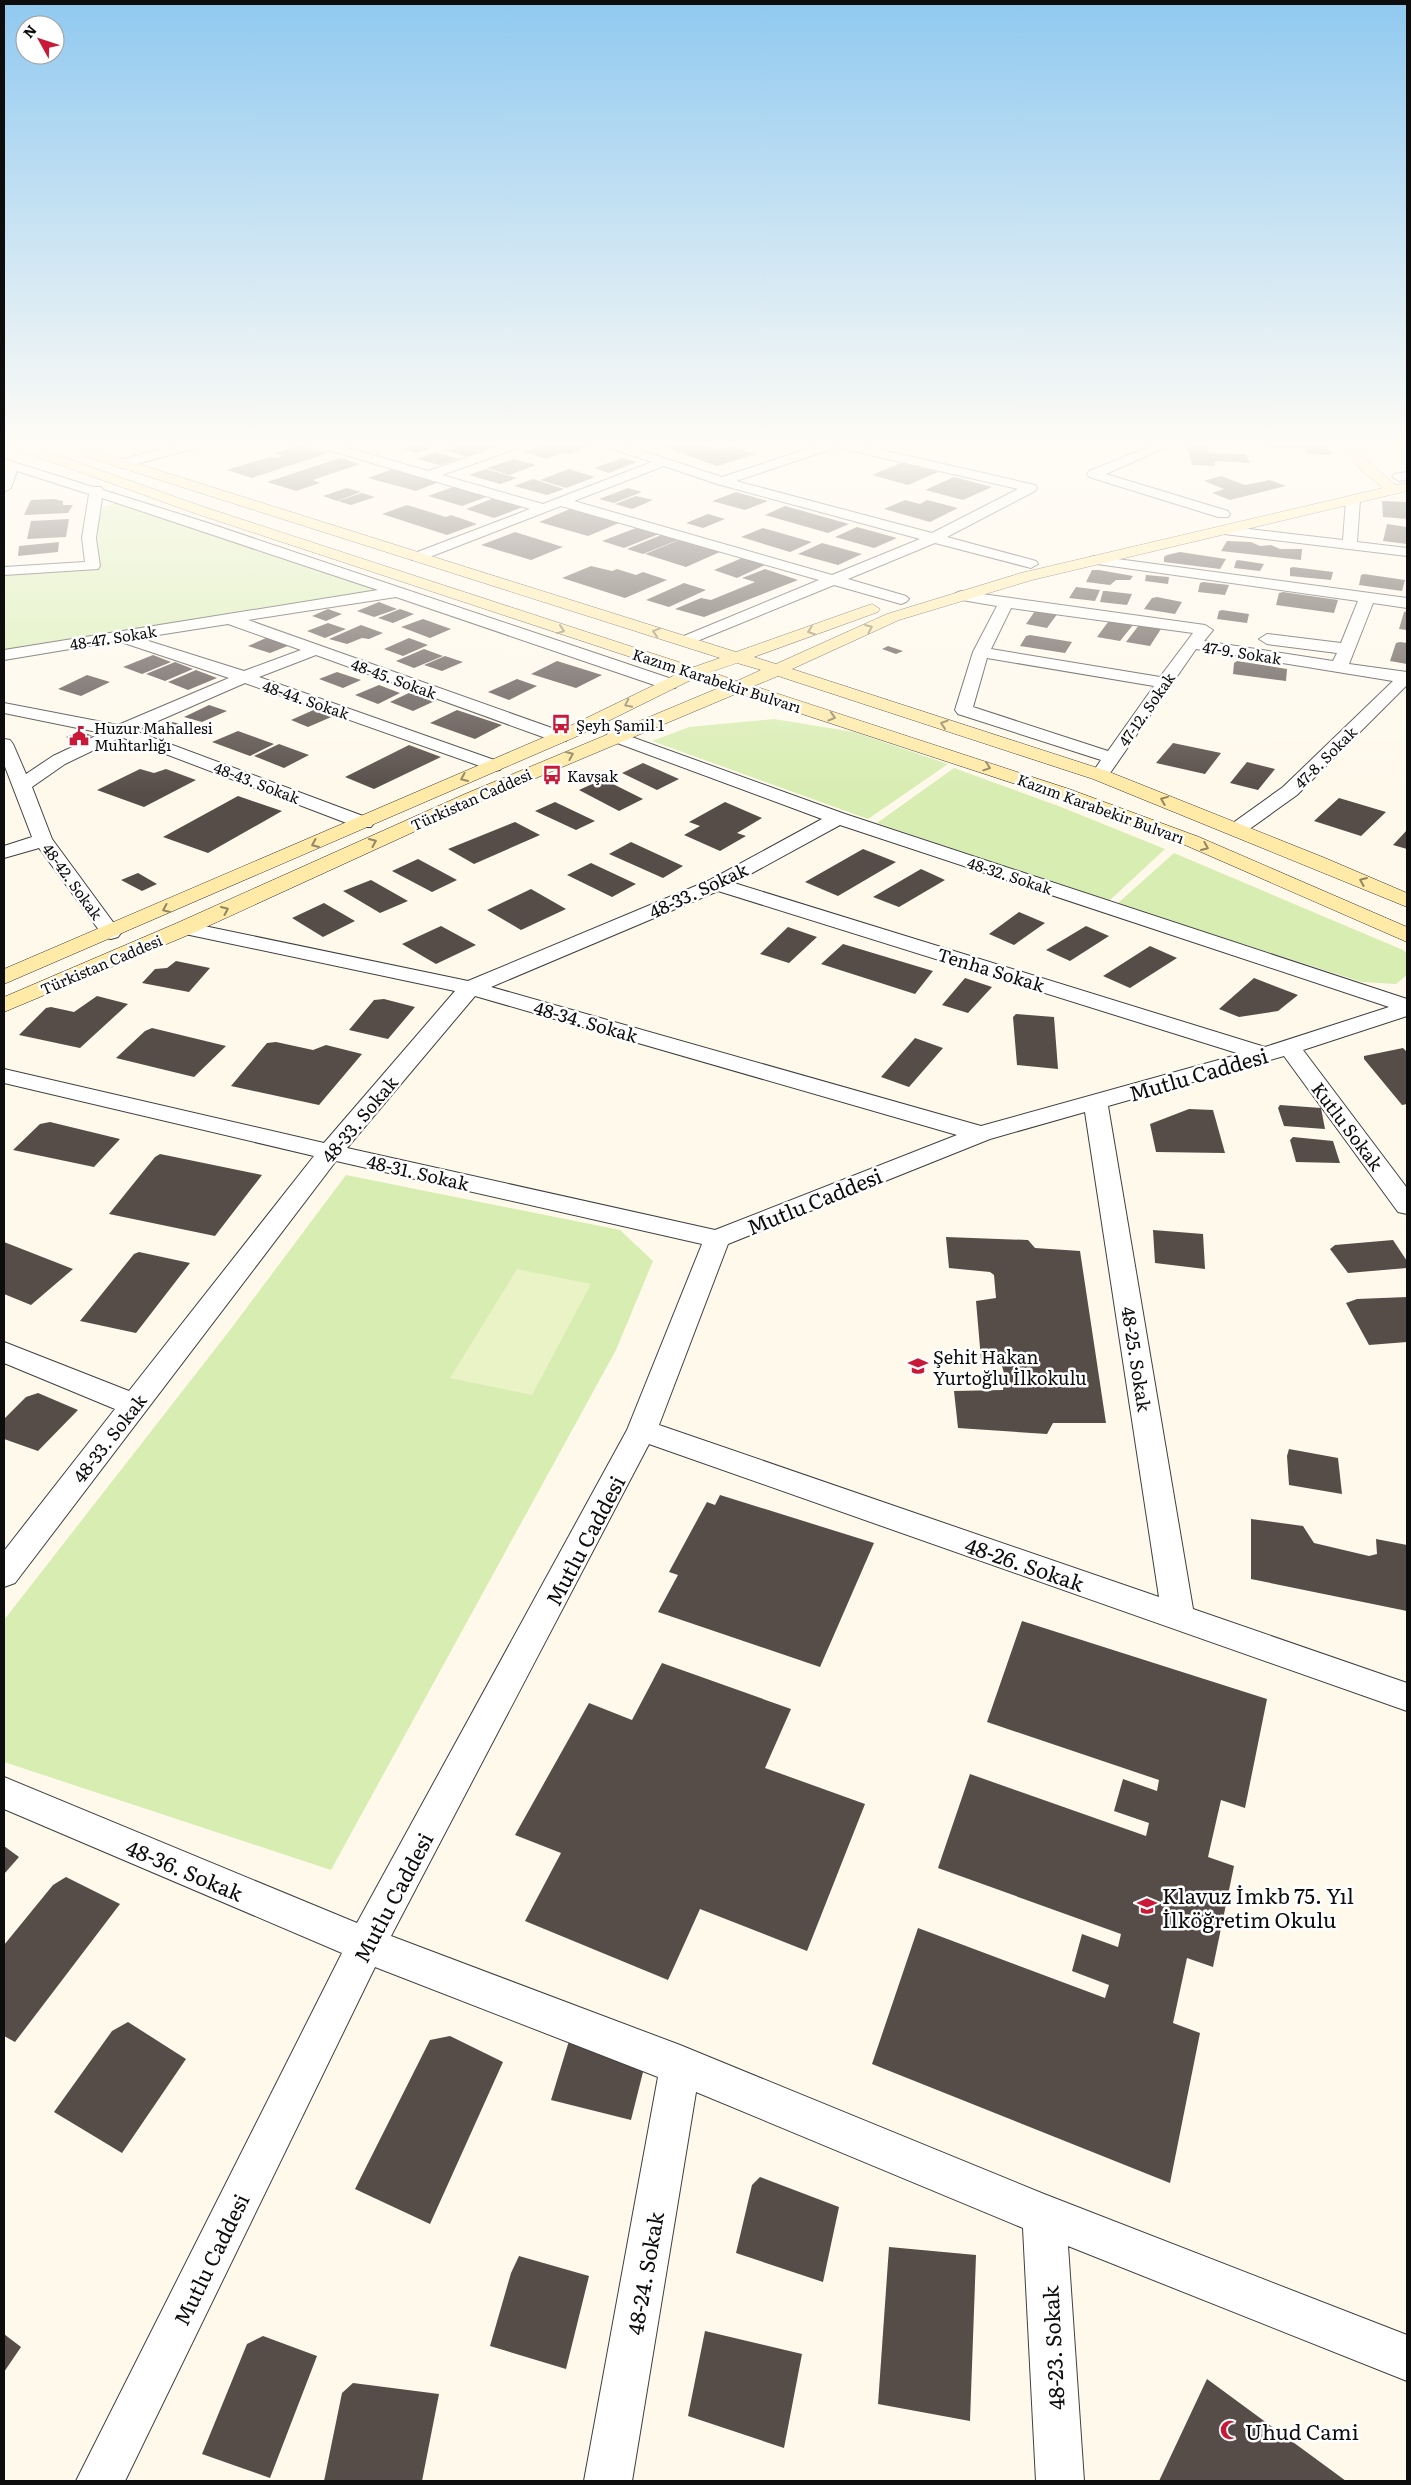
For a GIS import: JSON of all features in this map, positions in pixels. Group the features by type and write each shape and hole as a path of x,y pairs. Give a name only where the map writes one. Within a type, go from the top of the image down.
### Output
{"main road":[{"name":"Kazım Karabekir Bulvarı","path":"351,561 736,687 980,764 1131,817 1277,877 1407,935"},
{"name":"Kazım Karabekir Bulvarı","path":"430,561 737,657 1100,775 1237,829 1407,901"},
{"name":"Türkistan Caddesi","path":"4,978 560,737 693,673 901,598 1045,561"},
{"name":"Türkistan Caddesi","path":"4,1005 185,928 472,798 615,736 777,670 893,617 1027,576 1091,561"}],"street":[{"path":"4,571 93,566 92,561"},
{"path":"308,561 669,684"},
{"path":"768,561 901,598"},
{"path":"685,641 876,561"},
{"path":"1020,561 1031,564"},
{"path":"1102,561 1407,603"},
{"name":"48-47. Sokak","path":"4,655 401,592"},
{"name":"47-9. Sokak","path":"961,596 1205,630"},
{"path":"1339,668 1367,598"},
{"path":"1006,603 981,652 964,710 1112,758"},
{"name":"48-45. Sokak","path":"229,619 560,737"},
{"path":"1205,630 1224,632"},
{"name":"47-9. Sokak","path":"1192,644 1205,630"},
{"name":"48-44. Sokak","path":"118,636 244,677 494,766"},
{"path":"1252,636 1346,649"},
{"name":"47-9. Sokak","path":"1192,644 1406,678"},
{"name":"47-12. Sokak","path":"1100,775 1192,644"},
{"path":"22,785 59,760 120,731 244,677 316,650"},
{"path":"981,652 1165,682"},
{"name":"47-8. Sokak","path":"1237,829 1290,791 1406,678"},
{"name":"48-43. Sokak","path":"4,708 120,731 364,823"},
{"name":"48-32. Sokak","path":"615,736 838,818 1407,1008"},
{"name":"48-42. Sokak","path":"4,744 43,840 111,933"},
{"name":"48-33. Sokak","path":"4,1574 330,1152 470,988 717,884 838,818"},
{"path":"4,852 43,840"},
{"name":"Tenha Sokak","path":"717,884 1265,1054"},
{"name":"48-34. Sokak","path":"185,928 470,988 982,1134"},
{"name":"Mutlu Caddesi","path":"100,2481 366,1945 642,1430 717,1239 982,1134 1289,1047 1407,1008"},
{"name":"Kutlu Sokak","path":"1289,1047 1407,1206"},
{"name":"48-31. Sokak","path":"4,1076 717,1239"},
{"name":"48-25. Sokak","path":"1096,1103 1178,1616"},
{"path":"4,1352 135,1405"},
{"name":"48-26. Sokak","path":"642,1430 1407,1697"},
{"name":"48-36. Sokak","path":"4,1792 366,1945 680,2065 1044,2215 1407,2358"},
{"name":"48-24. Sokak","path":"608,2481 680,2065"},
{"name":"48-23. Sokak","path":"1044,2215 1060,2481"}],"green space":[{"path":"100,561 289,561 382,592 15,650 4,649 4,575 100,567"},
{"path":"774,719 854,732 948,764 868,819 652,741 689,727"},
{"path":"954,768 1061,807 1165,849 1109,901 877,823"},
{"path":"1174,853 1403,950 1407,953 1407,975 1396,984 1362,982 1117,904"},
{"path":"346,1175 620,1230 653,1261 616,1350 331,1870 4,1762 4,1620 230,1330"},
{"path":"517,1269 591,1284 532,1395 450,1378"}],"building":[{"path":"667,561 700,561 686,567"},
{"path":"735,561 752,561 765,565 737,578 714,570"},
{"path":"823,561 847,561 838,565"},
{"path":"1164,561 1225,561 1220,569"},
{"path":"1236,561 1264,564 1260,571 1234,568"},
{"path":"591,566 612,571 617,569 636,575 643,572 667,580 625,598 562,578"},
{"path":"1290,568 1333,572 1331,580 1290,576"},
{"path":"765,569 798,580 704,617 675,609 701,598 711,600 755,582 742,578"},
{"path":"1092,570 1133,576 1130,580 1116,580 1110,585 1086,582"},
{"path":"1146,575 1169,577 1168,584 1145,581"},
{"path":"1361,575 1405,580 1402,591 1359,585"},
{"path":"684,583 706,590 669,607 646,600"},
{"path":"1200,583 1229,585 1225,595 1198,592"},
{"path":"1076,587 1100,590 1095,601 1069,598"},
{"path":"1103,591 1132,594 1127,605 1100,602"},
{"path":"1279,593 1338,600 1334,613 1276,605"},
{"path":"1157,597 1182,602 1175,614 1144,609 1152,598"},
{"path":"379,602 397,609 374,617 357,611"},
{"path":"328,609 342,614 326,621 312,616"},
{"path":"400,609 414,614 393,623 378,618"},
{"path":"1035,611 1058,613 1047,628 1026,624"},
{"path":"1219,611 1249,614 1247,623 1217,619"},
{"path":"1407,611 1407,630 1399,629 1404,612"},
{"path":"423,619 451,629 430,638 401,627"},
{"path":"1113,621 1133,625 1120,641 1097,637 1108,622"},
{"path":"328,623 346,629 325,638 307,631"},
{"path":"361,625 383,633 369,639 362,638 347,644 329,639"},
{"path":"1139,625 1161,629 1150,646 1126,642"},
{"path":"273,635 295,643 270,653 248,646"},
{"path":"1030,635 1072,642 1065,653 1020,646 1026,636"},
{"path":"409,638 428,645 403,656 384,649"},
{"path":"1396,643 1407,643 1407,664 1390,661"},
{"path":"888,646 903,651 896,654 882,649"},
{"path":"424,649 443,656 414,668 396,661"},
{"path":"153,655 171,662 142,674 123,667"},
{"path":"445,656 463,662 442,671 424,665"},
{"path":"557,661 602,675 576,688 531,674"},
{"path":"1237,661 1287,669 1286,681 1233,674 1234,663"},
{"path":"175,662 193,669 165,681 146,674"},
{"path":"196,670 217,678 188,690 168,682"},
{"path":"337,672 361,680 343,688 319,679"},
{"path":"87,675 110,682 81,696 58,689"},
{"path":"517,679 537,686 509,700 488,692"},
{"path":"379,685 400,693 378,704 355,695"},
{"path":"413,691 437,700 413,711 390,702"},
{"path":"209,705 227,711 202,722 184,717"},
{"path":"318,708 336,715 308,727 291,720"},
{"path":"457,710 502,725 475,739 430,723"},
{"path":"173,722 192,728 178,735 160,729"},
{"name":"Huzur Mahallesi Muhtarlığı","path":"82,731 92,736 77,742 66,737"},
{"path":"238,731 274,744 250,756 212,742"},
{"path":"1173,743 1221,753 1205,774 1156,763"},
{"path":"279,744 309,755 284,768 254,756"},
{"path":"409,745 441,757 374,789 345,777"},
{"path":"1247,762 1275,769 1258,790 1230,783"},
{"path":"643,763 679,779 657,790 622,773"},
{"path":"140,769 154,773 166,769 196,780 144,807 97,790"},
{"path":"603,779 643,799 619,811 579,790"},
{"path":"238,796 282,811 208,853 163,837"},
{"path":"1339,798 1386,812 1361,836 1314,821"},
{"path":"555,802 595,821 576,830 535,811"},
{"path":"725,802 762,818 737,833 746,836 720,851 684,835 700,826 689,822"},
{"path":"515,822 540,835 474,864 448,849"},
{"path":"1407,830 1407,849 1393,845"},
{"path":"631,842 683,866 663,878 609,854"},
{"path":"863,849 896,862 838,896 805,882"},
{"path":"418,859 457,880 432,892 392,871"},
{"path":"591,863 636,884 612,897 567,875"},
{"path":"921,869 945,880 899,907 873,897"},
{"path":"138,873 157,884 142,891 121,880"},
{"path":"371,880 408,901 380,913 343,891"},
{"path":"531,889 566,909 521,930 487,910"},
{"path":"324,903 355,921 323,937 292,918"},
{"path":"1019,912 1045,923 1014,945 989,934"},
{"path":"441,926 476,945 436,964 402,944"},
{"path":"1086,926 1109,936 1070,961 1046,950"},
{"path":"788,927 817,937 789,963 760,954"},
{"path":"843,944 933,971 915,994 821,964"},
{"path":"1150,946 1177,958 1130,988 1103,976"},
{"path":"176,961 210,968 189,992 142,983 155,969 167,968"},
{"path":"965,978 992,987 968,1013 942,1005"},
{"path":"1254,978 1298,995 1278,1011 1239,1017 1219,1009"},
{"path":"97,996 128,1004 80,1048 19,1035 46,1008 51,1007 74,1012"},
{"path":"384,999 415,1007 388,1039 349,1030 374,1000"},
{"path":"1016,1014 1054,1017 1058,1069 1017,1065 1013,1017"},
{"path":"152,1028 226,1046 194,1077 116,1058 145,1031"},
{"path":"915,1038 943,1048 909,1087 881,1077"},
{"path":"276,1042 313,1050 326,1045 362,1054 319,1105 231,1086 267,1043"},
{"path":"1403,1048 1407,1052 1407,1104 1402,1105 1364,1059 1364,1056"},
{"path":"1280,1105 1321,1108 1325,1129 1284,1126 1278,1108"},
{"path":"1189,1109 1213,1110 1225,1153 1156,1152 1150,1124"},
{"path":"50,1122 120,1139 94,1167 13,1150 40,1124"},
{"path":"1293,1137 1333,1141 1340,1163 1296,1162 1290,1140"},
{"path":"160,1154 262,1175 215,1236 109,1214 155,1157"},
{"path":"1153,1230 1203,1234 1205,1269 1155,1263"},
{"path":"946,1237 1028,1240 1035,1248 1080,1251 1106,1423 1053,1423 1047,1434 958,1428 954,1391 1003,1390 1004,1373 1002,1366 983,1365 981,1359 976,1301 996,1298 994,1275 990,1272 949,1268"},
{"path":"1393,1240 1407,1261 1407,1268 1348,1273 1330,1249 1335,1245"},
{"path":"4,1242 73,1269 31,1305 4,1294"},
{"path":"139,1252 190,1263 136,1333 80,1321 134,1254"},
{"path":"1407,1297 1407,1342 1369,1345 1346,1303 1357,1299"},
{"path":"38,1393 78,1410 38,1451 4,1439 4,1419 26,1397"},
{"path":"1289,1449 1338,1458 1342,1494 1289,1485 1287,1456"},
{"path":"720,1495 874,1543 820,1667 658,1612 678,1575 669,1572 707,1502 715,1505"},
{"path":"1251,1519 1303,1526 1314,1543 1369,1556 1377,1554 1376,1539 1407,1545 1407,1611 1251,1579"},
{"path":"1022,1621 1267,1699 1245,1808 1221,1800 1208,1857 1234,1866 1213,1967 1187,1958 1173,2023 1200,2033 1170,2183 872,2064 918,1928 1105,1998 1109,1985 1072,1971 1082,1934 1118,1947 1121,1934 938,1868 970,1774 1146,1836 1149,1823 1114,1811 1123,1779 1157,1791 1159,1780 987,1722"},
{"path":"662,1663 791,1709 765,1768 865,1804 807,1951 700,1909 668,1980 525,1921 561,1853 515,1835 589,1703 632,1720"},
{"path":"4,1846 19,1857 4,1874"},
{"path":"66,1877 120,1904 15,2042 4,2036 4,1945 53,1885"},
{"path":"128,2022 186,2059 122,2153 54,2112 112,2031"},
{"path":"572,2031 649,2048 631,2120 551,2100"},
{"path":"450,2036 503,2062 430,2224 355,2189 430,2040"},
{"path":"760,2177 839,2207 823,2282 736,2253 752,2185"},
{"path":"889,2247 976,2255 970,2421 878,2404"},
{"path":"519,2256 589,2276 566,2369 490,2346 511,2273"},
{"path":"705,2331 802,2354 784,2448 688,2416"},
{"path":"4,2334 21,2347 4,2372"},
{"path":"263,2336 317,2356 270,2478 202,2454 247,2344"},
{"name":"Uhud Cami","path":"1207,2379 1346,2481 1159,2481"},
{"path":"353,2383 439,2394 422,2481 324,2481 342,2393"}],"place":[{"name":"Şeyh Şamil 1","path":"561,724"},
{"name":"Huzur Mahallesi Muhtarlığı","path":"79,736"},
{"name":"Kavşak","path":"552,775"},
{"name":"Şehit Hakan Yurtoğlu İlkokulu","path":"918,1366"},
{"name":"Klavuz İmkb 75. Yıl İlköğretim Okulu","path":"1147,1906"},
{"name":"Uhud Cami","path":"1230,2430"}]}
